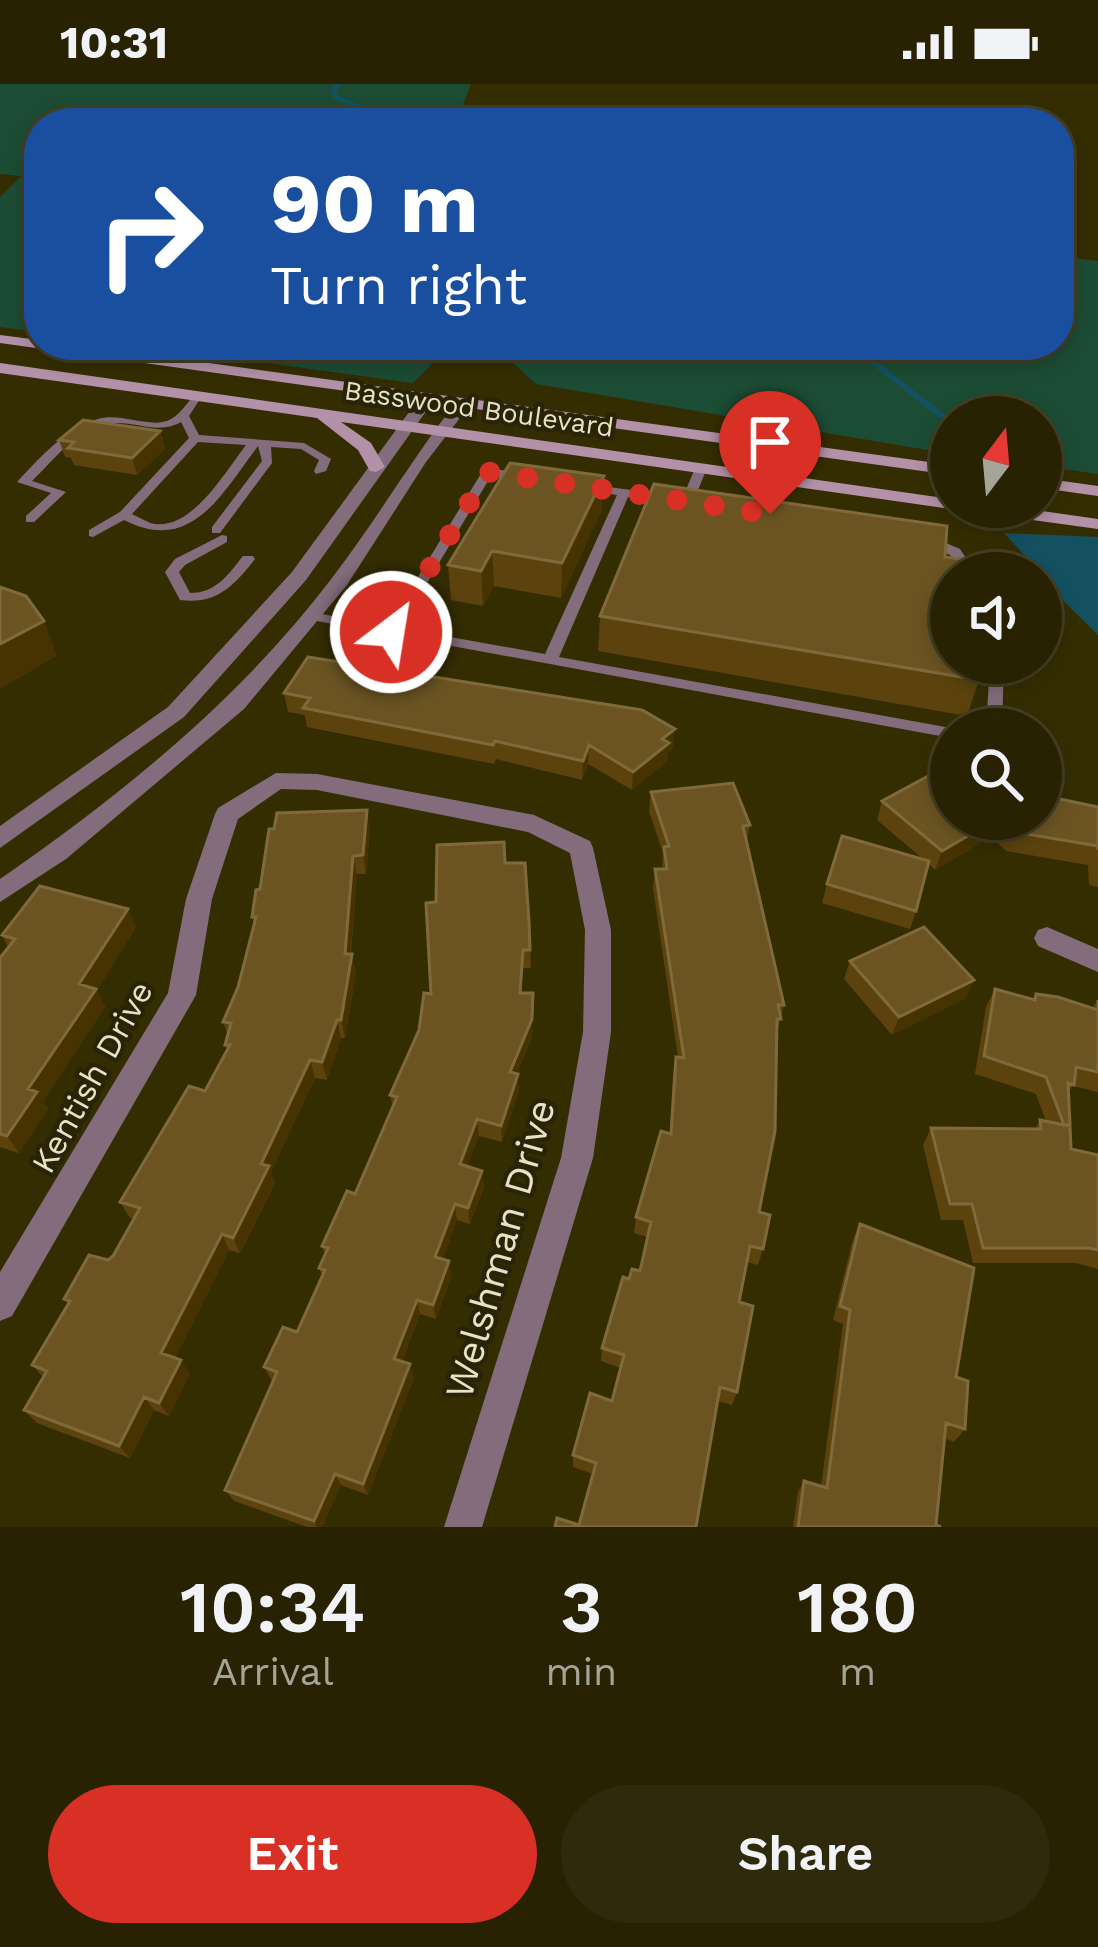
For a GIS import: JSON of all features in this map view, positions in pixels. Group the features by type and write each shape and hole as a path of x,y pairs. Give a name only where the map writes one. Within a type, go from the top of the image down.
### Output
{"main road":[{"name":"Basswood Boulevard","path":"156,360 930,467"},
{"name":"Basswood Boulevard","path":"0,366 930,501"},
{"path":"316,413 365,447 376,467"},
{"path":"1062,486 1098,491"},
{"path":"1062,519 1098,524"}],"street":[{"path":"0,839 176,712 299,576 428,397"},
{"path":"0,892 57,852 236,704 311,616 465,401"},
{"name":"Kentish Drive","path":"0,1304 182,995 199,899 227,814 276,781 317,782 534,824 581,848"},
{"name":"Welshman Drive","path":"463,1527 577,1158 597,1032 598,930 581,848"},
{"path":"1047,938 1098,961"}],"lane":[{"path":"30,519 60,492 22,482 90,424 106,420 164,427 185,418 197,396"},
{"path":"185,418 195,438"},
{"path":"195,438 319,451 325,459 320,471"},
{"path":"93,533 124,515 195,438"},
{"path":"124,515 162,532 184,526 260,444"},
{"path":"248,559 220,592 200,599 184,597 172,572 213,534 268,461 260,444"},
{"path":"688,502 701,468"},
{"path":"391,632 488,472 533,479"},
{"path":"556,482 710,505"},
{"path":"550,660 624,492"},
{"path":"911,536 933,539 955,552"},
{"path":"311,616 930,729"}],"green space":[{"path":"0,84 471,84 462,108 24,108 24,330 0,327 0,197 21,176 0,174"},
{"path":"1074,258 1098,261 1098,474 1062,469 1062,396 930,396 930,450 536,384 505,360 1074,360"},
{"path":"245,360 435,360 413,383"}],"water":[{"path":"1004,533 1098,537 1098,635 1062,600 1062,552 1022,552"}],"building":[{"path":"83,420 160,431 132,458 68,448 74,442 59,440"},
{"path":"510,463 604,476 562,563 492,551 481,571 448,565"},
{"path":"654,484 947,528 945,552 930,552 930,672 600,616"},
{"path":"0,587 26,596 44,621 0,644"},
{"path":"308,657 642,710 675,729 662,739 669,743 633,772 589,745 583,761 303,708 310,698 284,693"},
{"path":"930,775 930,840 961,840 942,851 882,801"},
{"path":"733,783 750,825 743,826 784,1005 778,1005 781,1019 777,1019 775,1131 759,1212 770,1215 763,1249 750,1246 739,1302 753,1306 737,1392 720,1387 696,1527 555,1527 557,1518 579,1525 596,1463 573,1455 590,1393 612,1401 624,1355 602,1348 623,1277 629,1279 632,1269 640,1271 651,1222 636,1217 661,1131 671,1134 676,1057 684,1058 655,869 667,869 664,847 669,846 651,792"},
{"path":"1062,799 1098,807 1098,846 1062,840"},
{"path":"367,810 363,855 353,856 345,954 352,954 341,1020 337,1020 322,1062 310,1060 261,1164 269,1166 233,1238 222,1234 161,1353 181,1360 159,1403 144,1397 119,1446 24,1410 47,1371 32,1365 70,1301 64,1299 89,1255 108,1260 113,1256 140,1208 120,1202 189,1086 205,1091 230,1045 225,1045 231,1023 223,1022 238,987 256,917 252,917 269,829 274,829 277,813"},
{"path":"842,836 929,861 916,911 827,884"},
{"path":"504,842 505,863 525,863 530,950 523,950 520,993 533,993 532,1019 510,1072 518,1074 501,1126 477,1119 460,1164 482,1171 468,1208 455,1204 435,1257 449,1261 433,1305 417,1300 394,1359 410,1364 363,1484 335,1474 314,1521 225,1490 277,1372 264,1367 283,1327 297,1332 325,1270 319,1268 328,1248 322,1246 347,1191 355,1194 397,1097 390,1095 419,1030 424,993 431,994 426,903 436,902 437,845"},
{"path":"40,886 128,909 79,984 96,989 28,1089 37,1092 7,1136 0,1134 0,958 15,939 2,935"},
{"path":"924,927 974,980 899,1017 850,961"},
{"path":"995,989 1035,1000 1036,994 1058,997 1098,1010 1098,1072 1076,1067 1074,1085 1068,1083 1070,1124 1065,1125 1070,1126 1071,1149 1098,1155 1098,1250 983,1248 972,1204 950,1204 931,1128 1041,1129 1040,1120 1064,1125 1046,1077 984,1056"},
{"path":"860,1224 974,1268 956,1377 968,1381 965,1429 946,1423 936,1525 941,1527 798,1527 804,1481 827,1488 850,1310 840,1306"}],"waterway":[{"path":"339,84 333,90 336,97 362,108"},
{"path":"870,360 877,365"},
{"path":"873,362 930,407"}],"route":[{"path":"391,632 488,472 770,514"}]}
